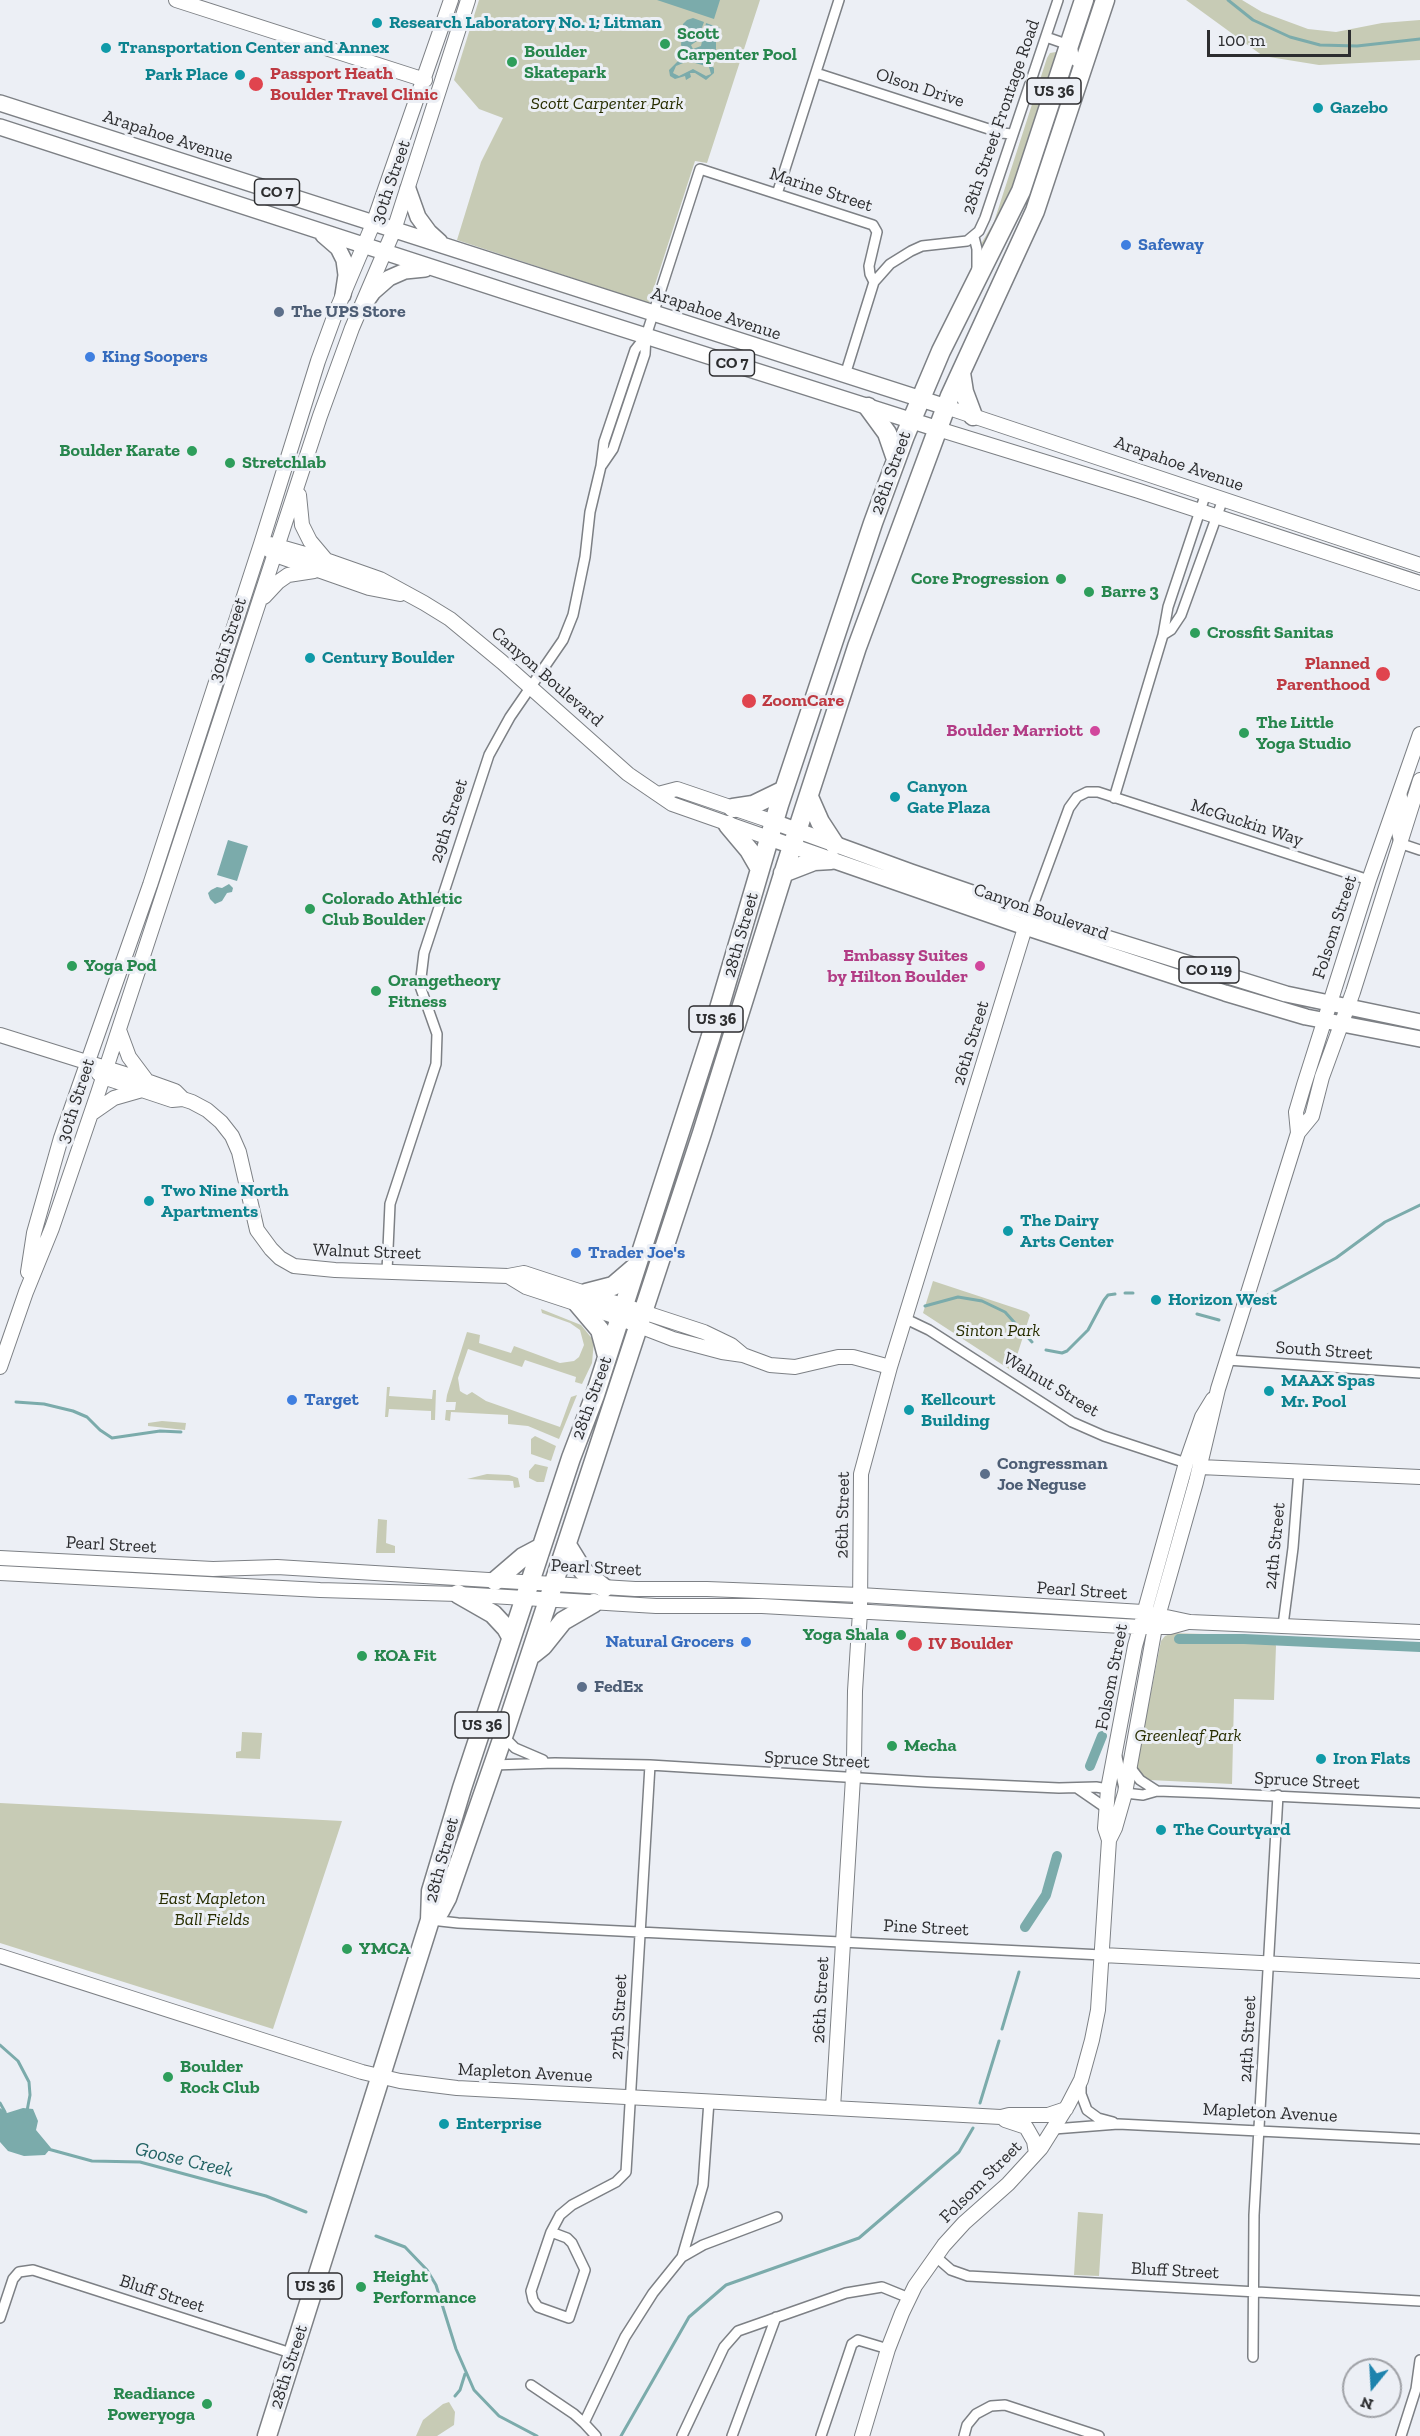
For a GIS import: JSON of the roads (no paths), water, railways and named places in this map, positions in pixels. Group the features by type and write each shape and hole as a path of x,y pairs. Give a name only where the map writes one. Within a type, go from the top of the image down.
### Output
{"highway":[{"name":"28th Street","path":"267,2436 429,1920 431,1891 540,1548 622,1312 710,1039 784,790 896,459 920,399 977,277 1017,199 1084,0"},
{"name":"US 36","path":"961,373 1035,211 1105,0"},
{"name":"28th Street","path":"429,1920 440,1911 447,1898 493,1766 641,1319 859,641 961,373"},
{"path":"961,373 964,392 973,416"},
{"path":"868,407 886,433 896,459"},
{"path":"760,868 730,816 784,790"},
{"path":"809,797 833,852"},
{"name":"CO 119","path":"783,873 833,852"},
{"path":"607,1356 600,1330 582,1299 613,1286 637,1264"},
{"path":"530,1657 543,1646 563,1621 599,1595 567,1545"},
{"path":"495,1581 523,1557 540,1548"},
{"path":"458,1594 493,1614 511,1637"}],"main road":[{"path":"176,0 425,80"},
{"name":"30th Street","path":"26,1292 34,1233 61,1138 150,885 318,360 374,224 451,0"},
{"name":"30th Street","path":"0,1367 26,1292 52,1228 91,1114 320,416 359,312 394,230 468,0"},
{"name":"Arapahoe Avenue","path":"0,103 653,315 973,416 1420,565"},
{"name":"Arapahoe Avenue","path":"0,127 441,271 1420,583"},
{"path":"408,189 412,205 422,223 447,248"},
{"path":"315,230 334,244 342,256 346,275 343,295"},
{"path":"359,312 379,286 398,273 411,270 441,271"},
{"path":"259,603 288,575 321,565 302,525 298,503 299,482"},
{"name":"Canyon Boulevard","path":"261,544 321,565 380,579 450,620 628,774 658,794 677,789 730,816 833,852 1025,927 1197,984 1324,1021 1420,1039"},
{"name":"Folsom Street","path":"1298,1133 1296,1112 1329,1004 1420,734"},
{"name":"Folsom Street","path":"1112,1834 1105,1828 1106,1808 1102,1788 1115,1752 1143,1612 1218,1389 1298,1133 1312,1116 1322,1077 1347,1007 1420,780"},
{"name":"Canyon Boulevard","path":"833,852 1030,911 1090,933 1286,994 1420,1022"},
{"name":"26th Street","path":"833,2108 853,1778 860,1612 861,1474 890,1367 1030,911"},
{"path":"91,1114 114,1098 145,1085 129,1057 119,1030"},
{"name":"Walnut Street","path":"0,1035 145,1085 172,1100 183,1099 213,1115 232,1136 243,1162 256,1228 267,1245 294,1266 508,1276 526,1287 582,1299 641,1319 717,1337 743,1355 782,1366 806,1365 838,1357 853,1357 890,1367"},
{"name":"Walnut Street","path":"1193,1465 1420,1478"},
{"name":"Folsom Street","path":"862,2436 888,2349 909,2298 935,2256 964,2223 1008,2184 1036,2153 1054,2129 1080,2080 1096,2023 1112,1834 1130,1793 1130,1767 1156,1621 1193,1465"},
{"path":"0,1552 32,1559"},
{"name":"Pearl Street","path":"0,1558 213,1569 277,1568 495,1581 526,1591"},
{"name":"Pearl Street","path":"0,1573 320,1590 458,1594 526,1591 599,1595 793,1592 1143,1612 1156,1621"},
{"path":"706,1606 713,1600 761,1598 793,1592"},
{"name":"Pearl Street","path":"599,1595 706,1606 762,1606 1140,1627 1156,1621 1420,1632"},
{"path":"970,1618 986,1614 1022,1616 1034,1610 1035,1606"},
{"name":"Mapleton Avenue","path":"0,1956 381,2078 457,2088 1001,2117 1048,2115 1066,2109"},
{"name":"Pine Street","path":"1102,1956 1420,1971"},
{"path":"1001,2117 1026,2127 1034,2141 1036,2153"}],"street":[{"path":"777,194 839,0"},
{"name":"28th Street Frontage Road","path":"874,282 890,264 911,251 932,244 953,243 974,237 985,218 1058,0"},
{"path":"1046,37 1069,45 1073,50 1075,61 1084,67"},
{"name":"Olson Drive","path":"816,73 1001,133 1013,134"},
{"name":"Marine Street","path":"700,169 873,225 877,232 869,266 874,282"},
{"name":"29th Street","path":"387,1271 390,1204 436,1064 437,1034 420,986 423,953 489,755 510,717 562,640 573,615 579,591 590,512 602,466 613,449 639,373 645,354 646,336 700,169"},
{"path":"974,237 977,249 977,277"},
{"path":"844,375 874,282"},
{"path":"1114,798 1163,635 1168,607 1206,493"},
{"path":"1163,635 1171,630 1181,615 1223,499"},
{"path":"1401,790 1404,803 1396,830 1399,843 1420,850"},
{"name":"McGuckin Way","path":"1030,911 1069,808 1077,797 1087,792 1098,792 1369,880"},
{"name":"Walnut Street","path":"906,1319 929,1330 1072,1422 1104,1436 1193,1465"},
{"name":"South Street","path":"1227,1360 1420,1373"},
{"name":"24th Street","path":"1283,1625 1293,1548 1299,1470"},
{"name":"Spruce Street","path":"503,1736 525,1754 555,1763"},
{"path":"1115,1752 1130,1793"},
{"name":"Spruce Street","path":"493,1766 555,1763 650,1765 853,1778 1102,1788"},
{"name":"27th Street","path":"551,2232 567,2238 572,2243 585,2270 569,2318 538,2307 531,2291 551,2232 556,2220 566,2209 616,2182 626,2172 650,1765"},
{"path":"1130,1767 1140,1780 1156,1791"},
{"path":"1077,1788 1106,1808"},
{"path":"1102,1788 1112,1834"},
{"name":"Spruce Street","path":"1130,1793 1143,1795 1156,1791 1278,1795 1420,1803"},
{"name":"24th Street","path":"1253,2357 1254,2215 1278,1795"},
{"name":"Pine Street","path":"429,1920 1102,1956"},
{"name":"Mapleton Avenue","path":"1080,2080 1081,2094 1087,2110 1098,2118 1118,2124"},
{"path":"682,2257 703,2185 709,2102"},
{"name":"Mapleton Avenue","path":"1054,2129 1118,2124 1420,2139"},
{"path":"584,2423 625,2337 648,2300 682,2257 703,2245 777,2217"},
{"name":"Bluff Street","path":"935,2256 951,2270 968,2276 1420,2301"},
{"name":"Bluff Street","path":"0,2318 9,2287 19,2272 33,2270 294,2354"},
{"path":"682,2436 724,2348 738,2331 846,2293 882,2287 909,2298"},
{"path":"732,2436 776,2317"},
{"path":"821,2436 852,2344 858,2340 888,2349"},
{"path":"1401,2436 1416,2389 1420,2360"},
{"path":"531,2385 574,2414 596,2436"},
{"path":"964,2436 967,2425 981,2410 991,2406 1005,2405 1099,2436"}],"water":[{"path":"657,0 720,0 714,19"},
{"path":"693,18 704,22 697,41 691,45 693,49 701,46 706,23 720,28 716,49 711,60 703,61 698,55 688,57 714,68 714,73 706,80 695,73 690,73 691,77 686,80 685,76 675,79 670,76 669,70 681,58 683,51 685,52 681,45 683,24","holes":["688,61 709,67 711,74 706,76 693,69 679,76 673,73 676,66"]},
{"path":"228,840 248,846 237,881 217,875"},
{"path":"229,884 233,888 232,892 227,893 222,901 215,904 208,893 217,887 222,888"},
{"path":"0,2108 7,2113 23,2108 33,2109 38,2121 36,2130 51,2148 45,2155 24,2156 8,2151 0,2142"}],"waterway":[{"path":"1228,0 1253,20 1290,37 1320,45 1357,46 1420,39"},
{"path":"1264,1297 1336,1258 1385,1222 1420,1205"},
{"path":"1125,1293 1133,1293"},
{"path":"1046,1350 1062,1353 1067,1351 1088,1330 1108,1295 1115,1294"},
{"path":"925,1306 958,1297 982,1301 1005,1312 1032,1342"},
{"path":"1197,1314 1219,1320"},
{"path":"16,1402 44,1404 73,1411 87,1417 112,1438 160,1431 181,1432"},
{"path":"1179,1639 1244,1639 1420,1647"},
{"path":"1090,1766 1102,1736"},
{"path":"1025,1927 1046,1895 1057,1856"},
{"path":"1002,2029 1019,1972"},
{"path":"980,2103 999,2041"},
{"name":"Goose Creek","path":"0,2045 18,2061 29,2082 30,2095 27,2111"},
{"name":"Goose Creek","path":"0,2103 5,2112"},
{"path":"621,2436 689,2317 726,2285 859,2238 959,2152 973,2128"},
{"name":"Goose Creek","path":"48,2149 92,2161 140,2162 266,2196 306,2212"},
{"name":"Goose Creek","path":"376,2236 405,2247 427,2270 436,2285 456,2349 474,2390 499,2416 537,2436"},
{"path":"455,2396 460,2390 465,2374"}],"place":[{"name":"Research Laboratory No. 1; Litman","path":"377,23"},
{"name":"Scott Carpenter Pool","path":"665,44"},
{"name":"Transportation Center and Annex","path":"106,48"},
{"name":"Boulder Skatepark","path":"512,62"},
{"name":"Park Place","path":"240,75"},
{"name":"Passport Heath Boulder Travel Clinic","path":"256,84"},
{"name":"Gazebo","path":"1318,108"},
{"name":"Safeway","path":"1126,245"},
{"name":"The UPS Store","path":"279,312"},
{"name":"King Soopers","path":"90,357"},
{"name":"Boulder Karate","path":"192,451"},
{"name":"Stretchlab","path":"230,463"},
{"name":"Core Progression","path":"1061,579"},
{"name":"Barre 3","path":"1089,592"},
{"name":"Crossfit Sanitas","path":"1195,633"},
{"name":"Century Boulder","path":"310,658"},
{"name":"Planned Parenthood","path":"1383,674"},
{"name":"ZoomCare","path":"749,701"},
{"name":"Boulder Marriott","path":"1095,731"},
{"name":"The Little Yoga Studio","path":"1244,733"},
{"name":"Canyon Gate Plaza","path":"895,797"},
{"name":"Colorado Athletic Club Boulder","path":"310,909"},
{"name":"Yoga Pod","path":"72,966"},
{"name":"Embassy Suites by Hilton Boulder","path":"980,966"},
{"name":"Orangetheory Fitness","path":"376,991"},
{"name":"Two Nine North Apartments","path":"149,1201"},
{"name":"The Dairy Arts Center","path":"1008,1231"},
{"name":"Trader Joe's","path":"576,1253"},
{"name":"Horizon West","path":"1156,1300"},
{"name":"MAAX Spas Mr. Pool","path":"1269,1391"},
{"name":"Target","path":"292,1400"},
{"name":"Kellcourt Building","path":"909,1410"},
{"name":"Congressman Joe Neguse","path":"985,1474"},
{"name":"Yoga Shala","path":"901,1635"},
{"name":"Natural Grocers","path":"746,1642"},
{"name":"IV Boulder","path":"915,1644"},
{"name":"KOA Fit","path":"362,1656"},
{"name":"FedEx","path":"582,1687"},
{"name":"Mecha","path":"892,1746"},
{"name":"Iron Flats","path":"1321,1759"},
{"name":"The Courtyard","path":"1161,1830"},
{"name":"YMCA","path":"347,1949"},
{"name":"Boulder Rock Club","path":"168,2077"},
{"name":"Enterprise","path":"444,2124"},
{"name":"Height Performance","path":"361,2287"},
{"name":"Readiance Poweryoga","path":"207,2404"}],"park label":[{"name":"Scott Carpenter Park","path":"607,104"},
{"name":"Sinton Park","path":"998,1331"},
{"name":"Greenleaf Park","path":"1188,1736"},
{"name":"East Mapleton Ball Fields","path":"212,1909"}]}
